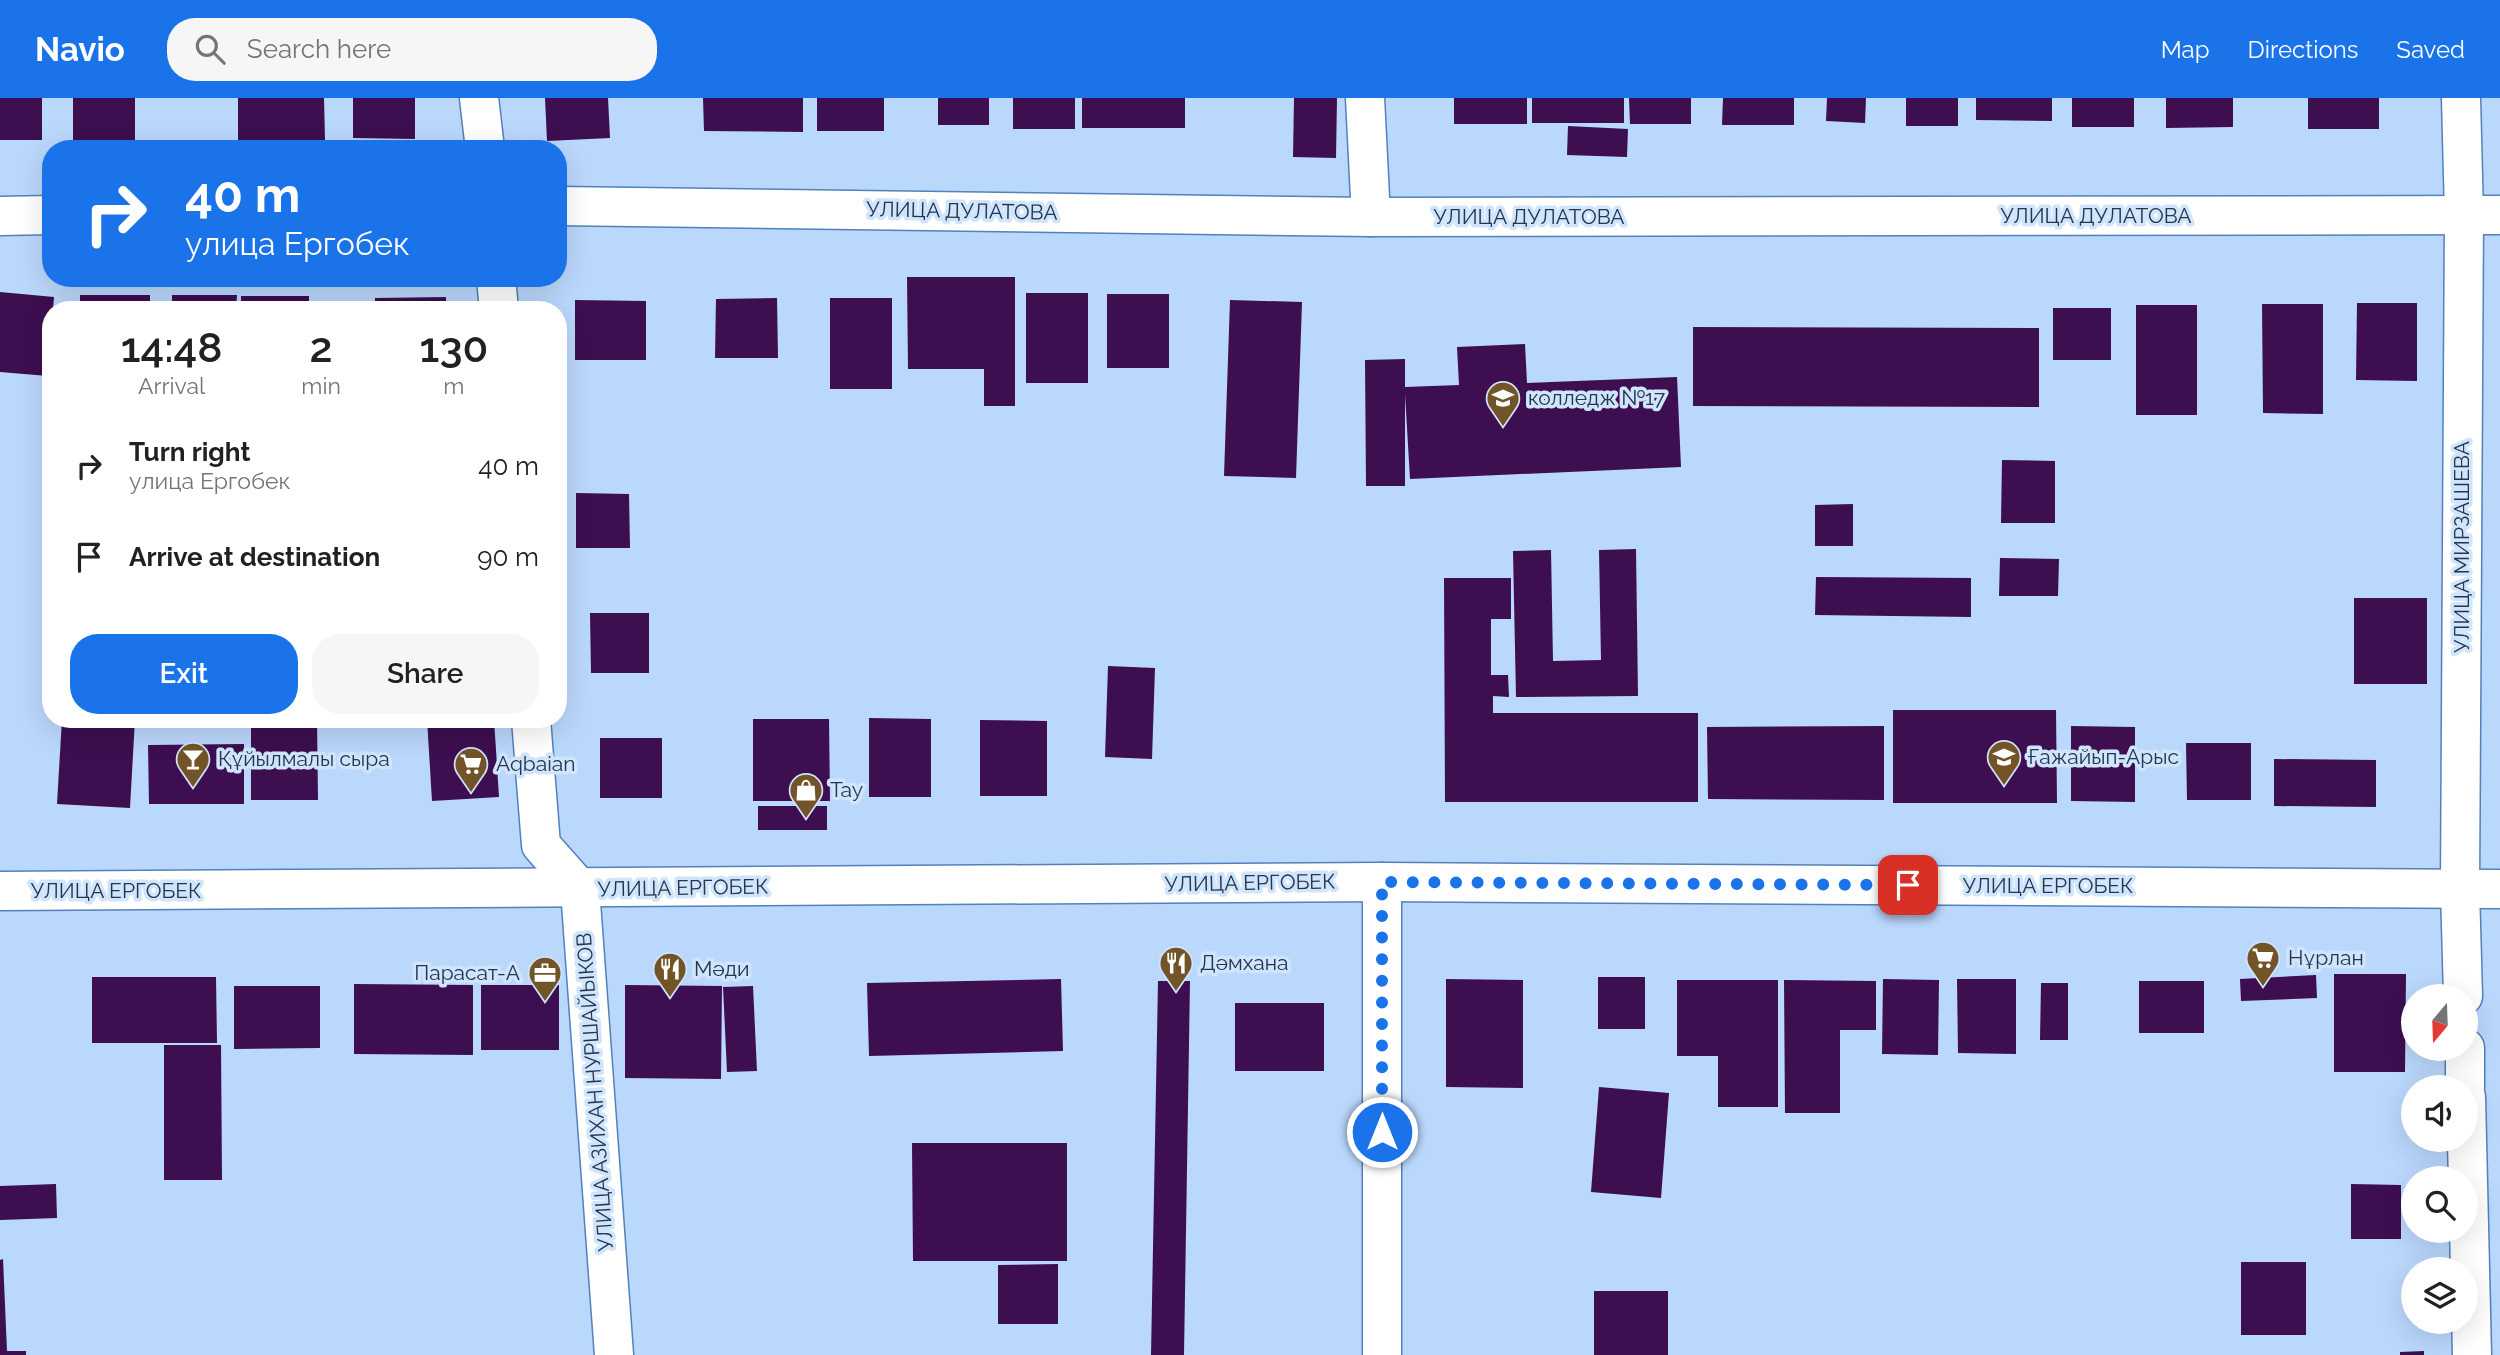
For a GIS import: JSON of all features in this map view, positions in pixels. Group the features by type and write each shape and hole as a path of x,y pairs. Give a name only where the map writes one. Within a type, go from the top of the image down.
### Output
{"street":[{"path":"479,98 484,140"},
{"path":"1366,98 1371,217"},
{"name":"УЛИЦА МИРЗАШЕВА","path":"2461,98 2482,215 2460,889 2463,984"},
{"name":"УЛИЦА ДУЛАТОВА","path":"567,206 1371,217 2482,215"},
{"path":"0,216 42,215"},
{"path":"532,728 541,845 580,889"},
{"path":"1382,882 1382,1355"},
{"name":"УЛИЦА ЕРГОБЕК","path":"0,891 1382,882 2500,889"},
{"name":"УЛИЦА АЗИХАН НУРШАЙЫКОВ","path":"580,889 614,1355"},
{"path":"2467,1152 2472,1355"}],"building":[{"path":"0,98 42,98 42,140 0,140"},
{"path":"73,98 135,98 135,140 73,140"},
{"path":"238,98 324,98 325,140 238,140"},
{"path":"353,98 415,98 415,139 353,138"},
{"path":"545,98 608,98 610,138 547,140"},
{"path":"703,98 803,98 803,132 704,131"},
{"path":"817,98 884,98 884,131 817,131"},
{"path":"938,98 989,98 989,125 938,125"},
{"path":"1013,98 1075,98 1075,129 1013,129"},
{"path":"1082,98 1185,98 1185,128 1082,128"},
{"path":"1294,98 1337,98 1336,158 1293,157"},
{"path":"1454,98 1527,98 1527,124 1454,124"},
{"path":"1532,98 1624,98 1624,123 1532,123"},
{"path":"1629,98 1691,98 1691,124 1630,124"},
{"path":"1723,98 1794,98 1794,125 1722,125"},
{"path":"1827,98 1866,98 1865,123 1826,121"},
{"path":"1906,98 1958,98 1958,126 1906,126"},
{"path":"1976,98 2052,98 2052,121 1976,120"},
{"path":"2072,98 2134,98 2134,127 2072,127"},
{"path":"2166,98 2233,98 2233,127 2166,128"},
{"path":"2308,98 2379,98 2379,129 2308,129"},
{"path":"1568,126 1628,129 1627,157 1567,155"},
{"path":"907,277 1015,277 1015,406 984,406 984,369 908,369"},
{"path":"0,292 54,297 54,301 42,301 42,376 0,372"},
{"path":"1026,293 1088,293 1088,383 1026,383"},
{"path":"1107,294 1169,294 1169,368 1107,368"},
{"path":"80,295 150,295 150,301 80,301"},
{"path":"172,295 237,295 237,301 172,301"},
{"path":"241,296 309,296 309,301 241,301"},
{"path":"446,297 446,301 375,301 375,298"},
{"path":"777,298 778,358 715,358 716,299"},
{"path":"830,298 892,298 892,389 830,389"},
{"path":"575,300 646,301 646,360 575,360"},
{"path":"1230,300 1302,302 1296,478 1224,476"},
{"path":"2357,303 2417,303 2417,381 2356,380"},
{"path":"2262,304 2323,304 2323,414 2263,413"},
{"path":"2136,305 2197,305 2197,415 2136,415"},
{"path":"2053,308 2111,308 2111,360 2053,360"},
{"path":"1693,327 2039,328 2039,407 1693,406"},
{"path":"1525,344 1527,383 1677,377 1681,467 1410,479 1405,394 1405,486 1366,486 1365,360 1405,359 1405,387 1459,385 1457,347"},
{"path":"2002,460 2055,461 2055,523 2001,523"},
{"path":"576,493 629,494 630,548 576,548"},
{"path":"1853,504 1853,546 1815,546 1815,505"},
{"path":"1636,549 1638,696 1516,697 1513,551 1551,550 1553,661 1601,660 1599,550"},
{"path":"2000,558 2059,559 2058,596 1999,596"},
{"path":"1816,577 1971,578 1971,617 1815,615"},
{"path":"1444,578 1511,578 1511,619 1491,619 1491,675 1508,675 1509,697 1493,696 1493,713 1698,713 1698,802 1445,802"},
{"path":"2354,598 2427,598 2427,684 2354,684"},
{"path":"590,613 649,613 649,673 591,673"},
{"path":"1108,666 1155,668 1152,759 1105,757"},
{"path":"1893,710 2056,710 2057,803 1893,803"},
{"path":"869,718 931,719 931,797 869,797"},
{"path":"753,719 829,719 830,801 753,801"},
{"path":"980,720 1047,721 1047,796 980,796"},
{"path":"1884,726 1884,800 1708,799 1707,727"},
{"path":"2071,726 2135,727 2135,802 2071,801"},
{"path":"61,728 134,728 130,808 57,804"},
{"path":"251,728 317,728 318,800 251,800"},
{"path":"428,728 495,728 499,797 432,801"},
{"path":"600,738 662,738 662,798 600,798"},
{"path":"2186,743 2251,743 2251,800 2187,800"},
{"path":"244,744 244,804 149,804 148,745"},
{"path":"2274,759 2376,760 2376,807 2274,806"},
{"path":"758,806 827,806 827,830 758,830"},
{"path":"2334,974 2406,974 2406,984 2401,984 2401,1061 2405,1061 2405,1072 2334,1072"},
{"path":"2316,975 2317,998 2241,1001 2240,979"},
{"path":"92,977 216,977 217,1043 92,1043"},
{"path":"1598,977 1645,977 1645,1029 1598,1029"},
{"path":"1061,979 1063,1051 869,1056 867,983"},
{"path":"1446,979 1523,980 1523,1088 1446,1087"},
{"path":"1883,979 1939,980 1938,1055 1882,1054"},
{"path":"1957,979 2016,979 2016,1054 1958,1053"},
{"path":"1677,980 1778,980 1778,1107 1718,1107 1718,1056 1677,1056"},
{"path":"1784,980 1876,981 1876,1030 1840,1030 1840,1113 1785,1113"},
{"path":"1158,981 1190,981 1184,1355 1151,1355"},
{"path":"2139,981 2204,981 2204,1033 2139,1033"},
{"path":"2041,983 2068,983 2068,1040 2040,1040"},
{"path":"354,984 473,985 473,1055 354,1054"},
{"path":"481,985 559,985 559,1050 481,1050"},
{"path":"625,985 722,986 721,1079 625,1078"},
{"path":"234,986 320,986 320,1048 234,1049"},
{"path":"753,986 757,1071 727,1072 723,987"},
{"path":"1235,1003 1324,1003 1324,1071 1235,1071"},
{"path":"164,1045 221,1045 222,1180 164,1180"},
{"path":"1599,1087 1669,1093 1661,1198 1591,1192"},
{"path":"912,1143 1067,1143 1067,1261 913,1261"},
{"path":"56,1184 57,1218 0,1220 0,1186"},
{"path":"2351,1184 2401,1185 2401,1239 2351,1239"},
{"path":"3,1259 7,1351 26,1351 26,1355 0,1355 0,1260"},
{"path":"2241,1262 2306,1262 2306,1335 2241,1335"},
{"path":"1058,1264 1058,1324 998,1324 998,1265"},
{"path":"1594,1291 1668,1291 1668,1355 1594,1355"},
{"path":"2424,1351 2424,1355 2400,1355 2400,1352"}],"place":[{"name":"колледж №17","path":"1503,428"},
{"name":"Ғажайып-Арыс","path":"2004,787"},
{"name":"Құйылмалы сыра","path":"193,789"},
{"name":"Aqbaian","path":"471,794"},
{"name":"Тау","path":"806,820"},
{"name":"Нұрлан","path":"2263,988"},
{"name":"Дәмхана","path":"1176,993"},
{"name":"Мәди","path":"670,999"},
{"name":"Парасат-А","path":"545,1003"}],"route":[{"path":"1382,1132 1382,882 1908,885"}]}
